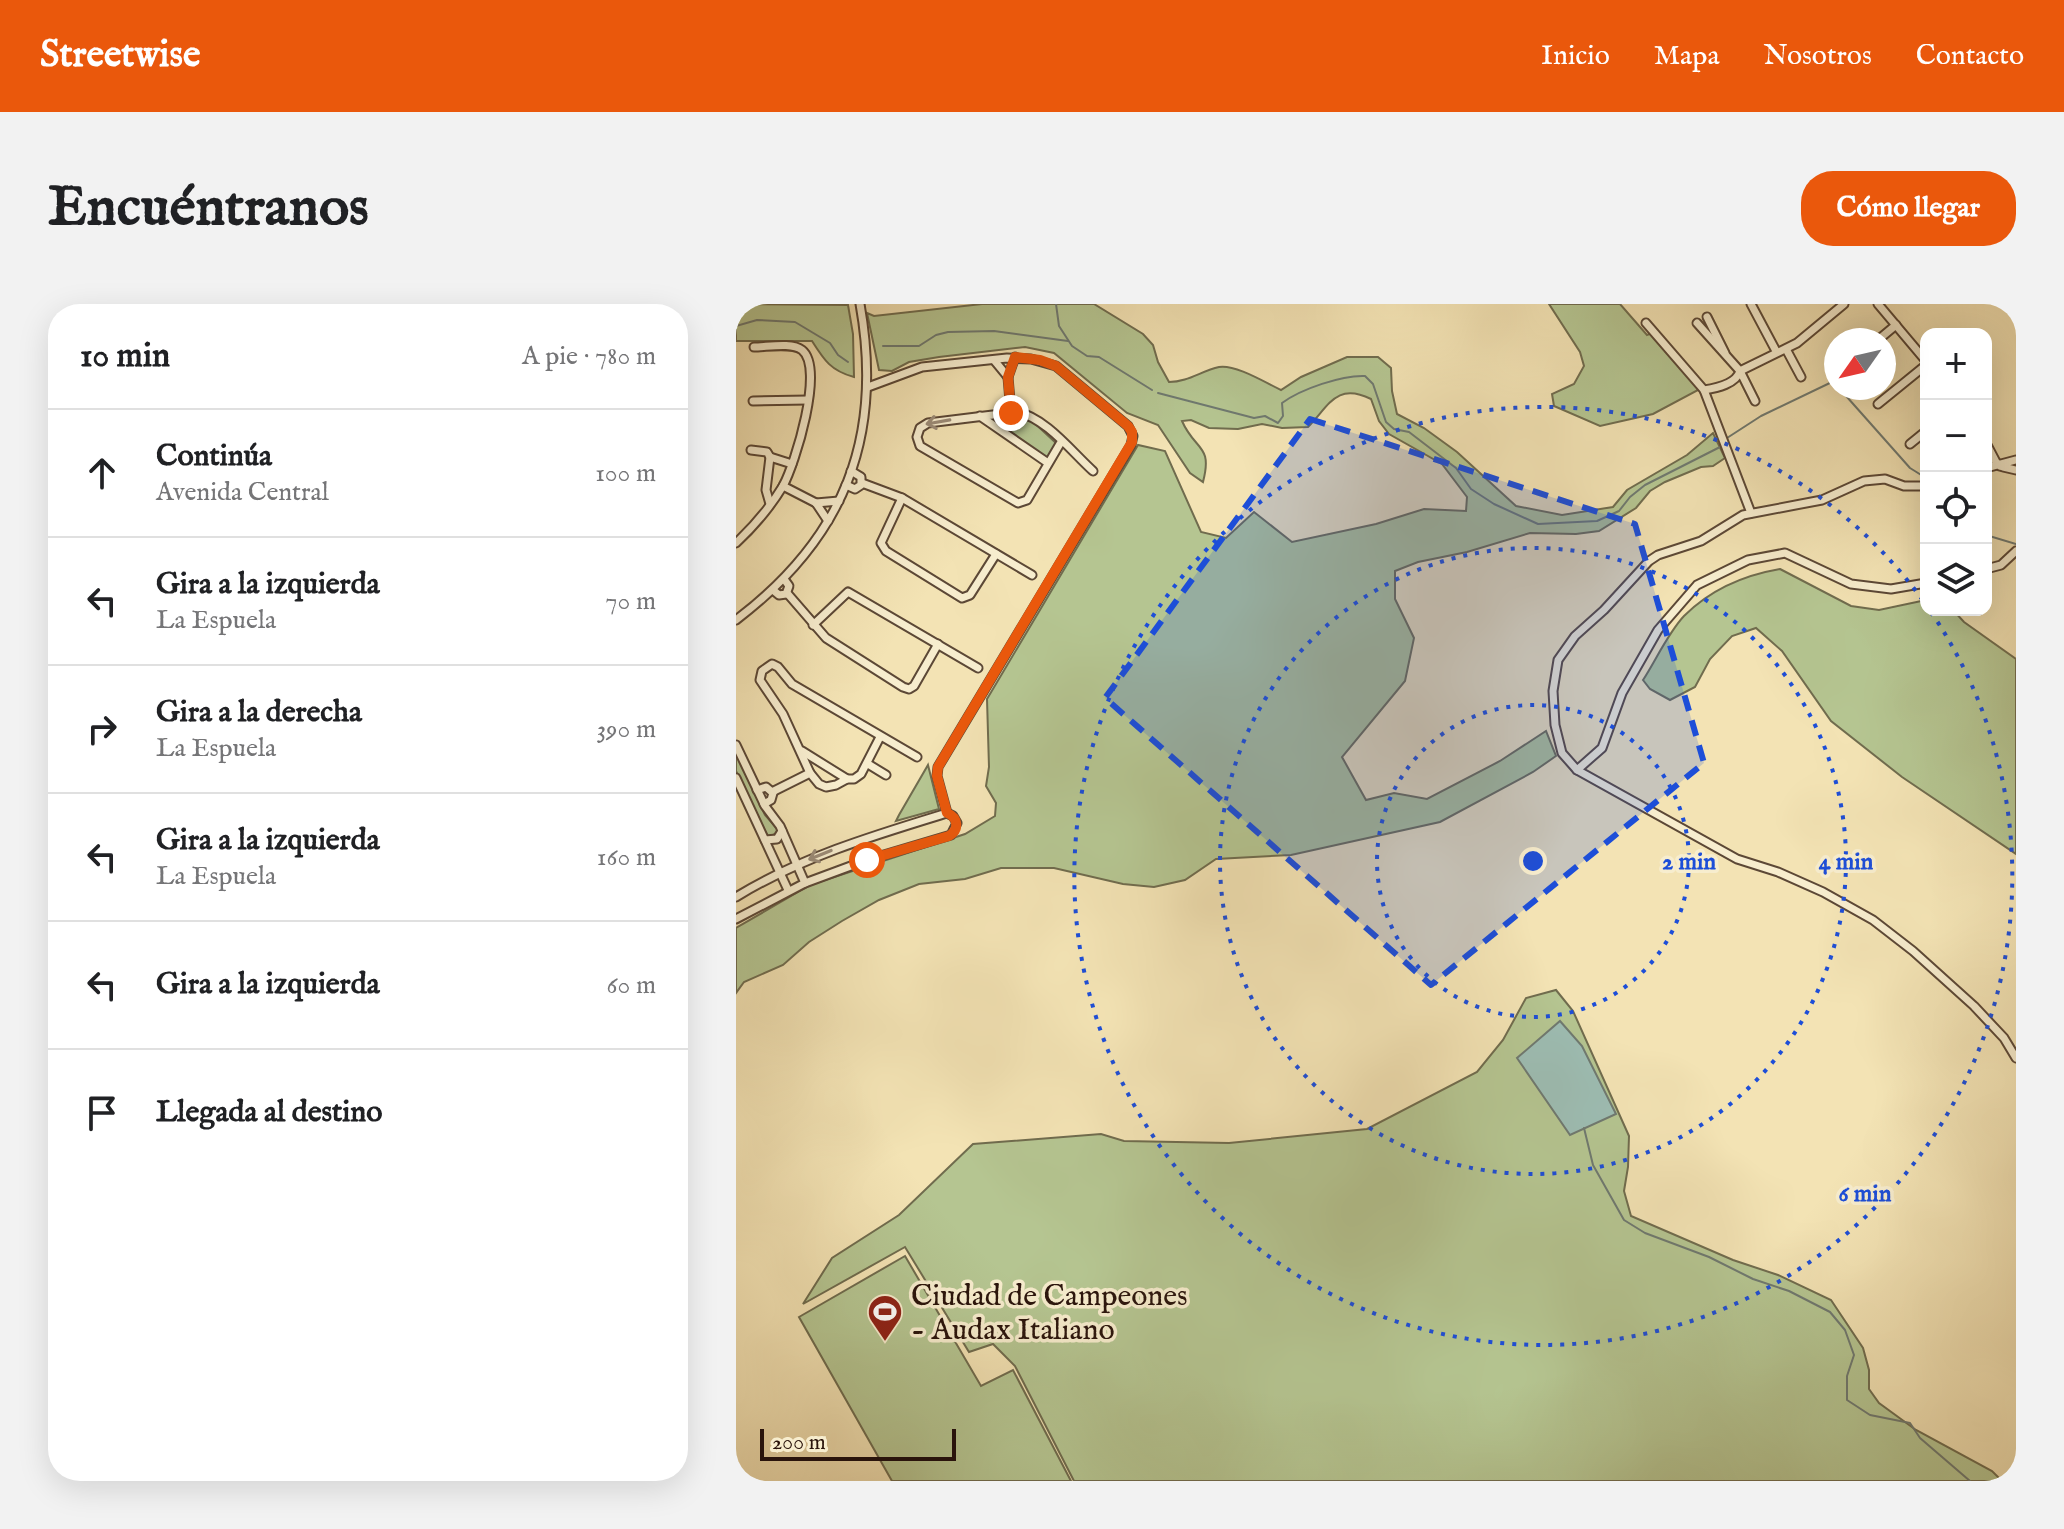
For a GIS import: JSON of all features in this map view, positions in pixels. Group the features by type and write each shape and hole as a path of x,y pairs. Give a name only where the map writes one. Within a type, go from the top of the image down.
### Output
{"street":[{"path":"736,620 773,590 806,554 828,521 846,485 864,428 868,387 860,304"},
{"path":"1751,304 1776,351"},
{"path":"1704,390 1731,381 1740,371 1803,339 1844,304"},
{"path":"1878,304 1920,355"},
{"path":"1707,317 1725,355"},
{"path":"1646,323 1704,390 1751,513"},
{"path":"1697,323 1740,371 1755,401"},
{"path":"1892,328 1896,325"},
{"path":"736,543 783,486 792,464 808,400 810,370 804,351 795,346 754,347"},
{"path":"1786,349 1801,377"},
{"path":"868,387 922,367 1015,357 1040,360 1056,366 1132,432 1132,442 938,767 937,776 947,813"},
{"path":"1011,413 1008,377 1015,357"},
{"path":"994,360 1008,377"},
{"path":"867,368 873,377 886,381"},
{"path":"1878,404 1920,368"},
{"path":"753,401 808,400"},
{"path":"1061,442 1027,500 1018,503 918,443 918,431 925,424 980,416 1030,415 1061,442 1093,471"},
{"path":"980,416 1048,463"},
{"path":"1910,444 1920,436"},
{"path":"751,450 767,452 770,457 766,490 770,504"},
{"path":"1992,454 2000,466 2016,470"},
{"path":"770,457 792,464"},
{"path":"1992,467 2016,460"},
{"path":"851,471 861,477 862,483"},
{"path":"1920,487 1876,479 1822,500 1751,513 1701,541 1668,551 1649,561 1575,636 1558,660 1553,691 1555,725 1562,753 1577,770 1737,859 1778,872 1823,892 1873,920 1974,1006 2004,1038 2016,1058"},
{"path":"846,485 855,489 862,483"},
{"path":"862,483 902,498 1032,575"},
{"path":"783,486 816,503 828,521"},
{"path":"902,498 882,546 962,598 970,595 996,554"},
{"path":"816,503 839,501"},
{"path":"1992,567 2001,565 2016,551"},
{"path":"1577,770 1602,748 1622,693 1658,630 1697,585 1748,560 1785,553 1851,584 1891,589 1920,584"},
{"path":"784,579 789,586 787,593"},
{"path":"773,590 780,596 787,593"},
{"path":"813,625 848,592 978,668"},
{"path":"787,593 813,625 838,647 909,689 914,686 938,644"},
{"path":"880,737 861,774 836,785 826,787 819,784 810,773 783,714 761,682 760,673 772,664 778,667 792,684 917,757"},
{"path":"736,745 764,804 782,831 805,883"},
{"path":"802,751 847,779"},
{"path":"868,764 886,775"},
{"path":"772,792 810,773"},
{"path":"736,778 788,890"},
{"path":"757,790 766,787 772,792 773,797 764,804"},
{"path":"736,897 780,872 855,842 947,813 957,823 951,835 805,883 736,919"},
{"path":"765,840 774,841 782,831"}],"highlighted area":[{"path":"1310,419 1635,524 1704,763 1431,985 1105,698"}],"green space":[{"path":"736,304 848,305 853,334 854,377 839,372 829,364 812,341 736,341"},
{"path":"982,304 1094,304 1143,334 1153,345 1169,382 1226,367 1242,371 1281,390 1301,377 1347,357 1378,357 1391,368 1397,414 1424,428 1457,452 1516,506 1562,515 1613,507 1627,490 1687,455 1713,433 1725,458 1713,466 1701,467 1665,482 1650,491 1636,508 1599,531 1530,533 1467,552 1418,562 1395,571 1395,599 1414,638 1405,681 1342,757 1366,800 1394,793 1427,799 1500,761 1546,731 1556,756 1533,772 1440,822 1291,855 1216,859 1185,880 1154,887 1123,884 1054,868 1001,868 965,879 919,884 879,900 842,921 809,942 783,965 744,982 736,993 736,928 810,885 965,834 995,816 996,803 986,786 989,767 987,699 1138,445 1165,451 1201,532 1226,538 1254,512 1292,542 1376,524 1424,509 1466,511 1467,497 1442,464 1389,434 1379,421 1371,399 1359,394 1349,393 1334,399 1308,427 1282,428 1262,424 1238,429 1209,428 1191,420 1182,421 1204,454 1206,470 1203,482 1190,473 1158,425 1127,413 1054,353 1025,347 939,357 909,362 892,371 879,370 867,313 874,316"},
{"path":"1549,304 1620,304 1647,335 1652,333 1700,389 1653,414 1600,426 1554,406 1552,394 1574,384 1584,366 1580,352"},
{"path":"1012,416 1029,418 1057,444 1048,459 992,419"},
{"path":"1780,569 1851,606 1879,610 1920,601 1920,616 1958,616 2016,659 2016,854 1902,777 1831,721 1782,651 1756,628 1732,636 1710,659 1695,687 1670,700 1650,689 1643,680 1667,638 1684,616 1705,599 1754,575"},
{"path":"736,753 765,815 780,832 768,837 736,771"},
{"path":"928,765 939,809 896,821 899,815"},
{"path":"1556,990 1573,1011 1629,1136 1624,1191 1631,1216 1733,1260 1778,1275 1831,1300 1863,1348 1869,1370 1869,1389 1879,1403 1916,1430 1992,1471 2002,1481 1074,1481 1015,1366 993,1344 969,1352 905,1247 803,1304 832,1258 899,1215 973,1144 1101,1134 1124,1141 1229,1143 1367,1129 1477,1072 1503,1040 1526,998"},
{"name":"Ciudad de Campeones - Audax Italiano","path":"905,1256 981,1386 1013,1370 1071,1481 892,1481 799,1317"}],"water":[{"path":"1560,1021 1582,1046 1616,1114 1570,1135 1517,1058"}],"waterway":[{"path":"1056,304 1059,326 1072,346 1087,356 1099,357 1152,390"},
{"path":"736,326 757,320 795,322 830,343 838,355 848,362"},
{"path":"883,346 919,346 936,335 948,332 994,331 1068,341"},
{"path":"1158,393 1254,418 1265,416 1278,423 1283,416 1282,403 1290,398 1334,380 1365,376 1373,384 1386,422 1394,429 1409,432 1456,468 1471,489 1494,504 1538,524 1597,521 1619,511 1645,485 1720,447"},
{"path":"1727,438 1761,416 1824,386"},
{"path":"1850,400 1910,468 1920,474"},
{"path":"1992,537 2016,544"},
{"path":"1584,1128 1593,1165 1624,1220 1645,1233 1789,1291 1830,1312 1845,1330 1854,1355 1847,1376 1847,1400 1870,1415 1910,1423 1920,1438 1970,1481"}],"place":[{"name":"Ciudad de Campeones - Audax Italiano","path":"885,1343"}],"route":[{"path":"867,860 949,836 955,831 957,823 947,813 937,776 938,767 1132,442 1133,436 1128,426 1056,366 1040,360 1015,357 1008,377 1011,413"}]}
